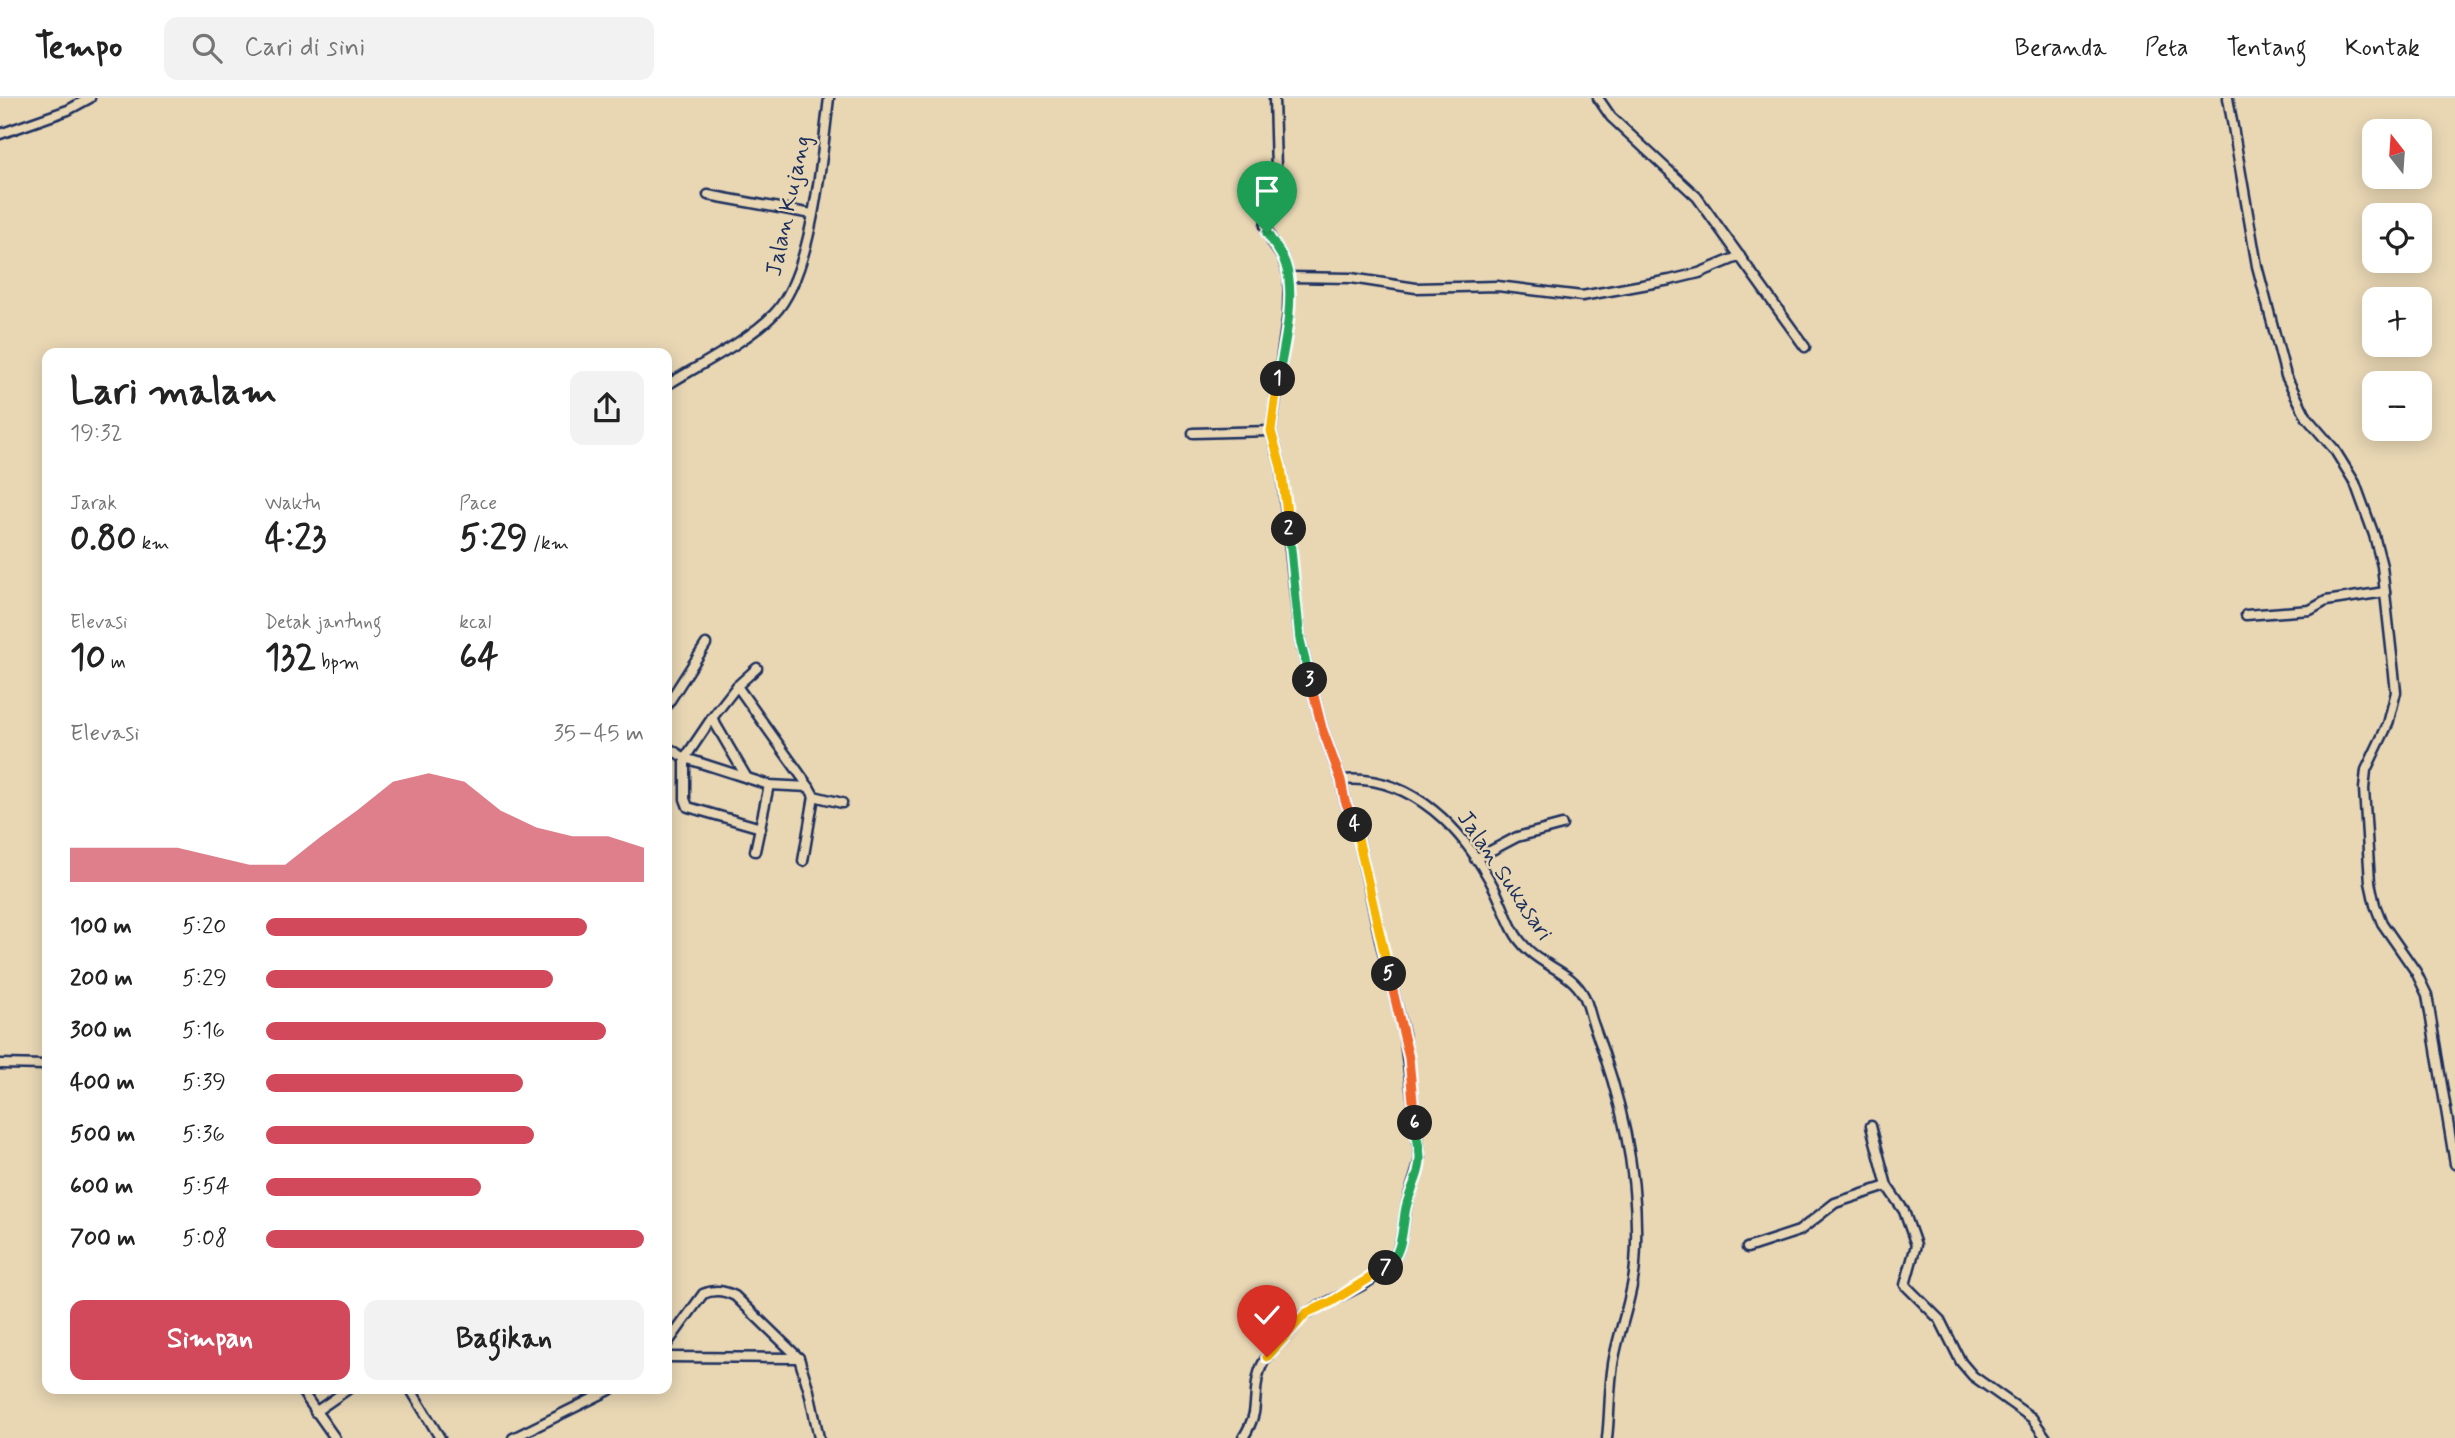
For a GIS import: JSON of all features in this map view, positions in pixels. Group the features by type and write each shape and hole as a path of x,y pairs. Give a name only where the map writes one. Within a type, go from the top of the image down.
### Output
{"street":[{"path":"0,134 68,110 90,98"},
{"name":"Jalan Kujang","path":"672,382 750,333 775,314 792,289 812,214 829,98"},
{"path":"1243,1438 1254,1416 1259,1370 1267,1357 1306,1313 1331,1302 1389,1265 1399,1249 1405,1227 1405,1213 1419,1170 1420,1157 1404,1034 1356,828 1322,728 1300,640 1281,467 1271,431 1288,313 1289,277 1283,258 1265,226 1276,169 1277,127 1274,98"},
{"path":"1598,98 1611,117 1698,197 1805,347"},
{"path":"2228,98 2257,266 2286,376 2307,418 2334,449 2355,483 2382,566 2396,692 2388,724 2371,756 2364,789 2370,882 2382,923 2416,972 2427,995 2455,1164"},
{"path":"709,195 812,214"},
{"path":"1289,277 1350,278 1416,288 1497,286 1582,296 1699,273 1740,256"},
{"path":"1193,433 1271,431"},
{"path":"2246,615 2310,610 2325,602 2385,592"},
{"path":"672,697 706,644"},
{"path":"757,668 737,686 685,758 685,799 688,807 761,828"},
{"path":"737,686 814,796 803,861"},
{"path":"712,718 747,778"},
{"path":"672,750 685,758 769,785 809,787"},
{"name":"Jalan Sukasari","path":"1341,780 1376,780 1412,797 1445,818 1494,887 1522,946 1577,984 1583,995 1622,1112 1634,1193 1635,1259 1613,1364 1607,1438"},
{"path":"755,851 769,785"},
{"path":"814,796 842,803"},
{"path":"1475,859 1517,837 1562,825"},
{"path":"0,1064 42,1065"},
{"path":"1871,1126 1886,1186 1904,1211 1916,1245 1905,1279 1908,1290 1940,1320 1961,1362 1973,1376 2032,1418 2046,1438"},
{"path":"1747,1248 1799,1231 1835,1203 1886,1186"},
{"path":"672,1337 703,1294 711,1290 722,1290 735,1296 799,1358 809,1391 818,1438"},
{"path":"672,1357 799,1358"},
{"path":"304,1394 335,1438"},
{"path":"315,1412 341,1394"},
{"path":"413,1394 440,1438"},
{"path":"513,1438 602,1394"}],"route":[{"path":"1267,233 1283,258 1289,277 1288,313 1271,431 1281,467 1300,640 1322,728 1341,780 1364,861 1409,1058 1420,1157 1419,1170 1405,1213 1405,1227 1399,1249 1389,1265 1331,1302 1306,1313 1267,1357"}]}
